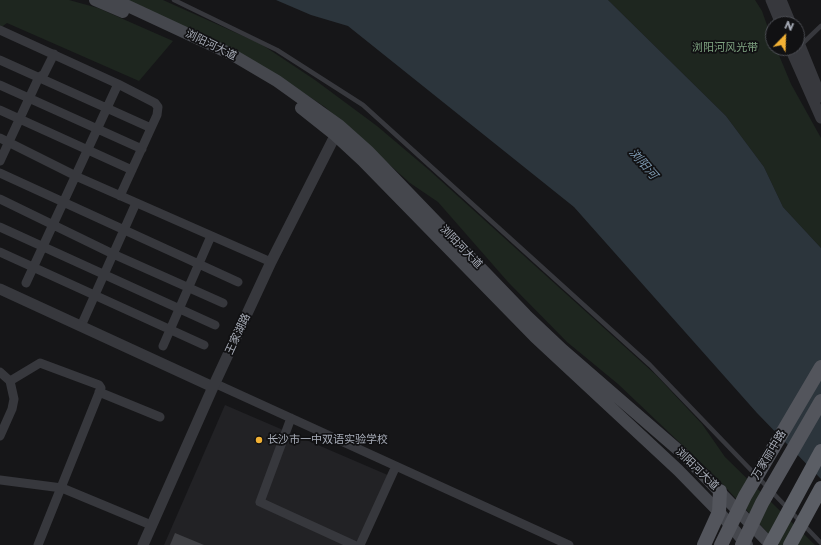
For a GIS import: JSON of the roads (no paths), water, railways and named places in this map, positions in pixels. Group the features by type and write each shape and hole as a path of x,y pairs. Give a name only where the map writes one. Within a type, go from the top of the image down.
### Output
{"highway":[{"path":"770,545 821,451"},
{"path":"790,545 821,488"}],"main road":[{"name":"浏阳河大道","path":"95,0 146,22 229,62 274,89 318,120 338,130 535,337 678,470 719,512 747,545"},
{"name":"浏阳河大道","path":"115,0 233,55 277,81 338,130 368,150 526,315 563,350 684,455 770,545"},
{"name":"万家丽中路","path":"721,545 745,496 821,367"},
{"name":"万家丽中路","path":"742,545 762,503 821,402"},
{"path":"704,545 719,512 720,491"}],"street":[{"path":"771,0 778,16"},
{"path":"781,0 788,16"},
{"path":"0,30 118,84 155,103 158,107 157,115 120,196"},
{"path":"0,161 4,140 20,119 39,77 44,74 54,54"},
{"path":"800,56 821,118"},
{"path":"802,56 821,97"},
{"path":"0,60 151,128"},
{"path":"26,283 118,84"},
{"path":"0,85 142,149"},
{"path":"0,110 132,170"},
{"name":"王家湖路","path":"143,545 213,385 338,130"},
{"path":"4,140 75,176 272,262"},
{"path":"0,173 123,231 238,282"},
{"path":"0,199 113,254 223,303"},
{"path":"81,326 136,203"},
{"path":"0,227 216,325"},
{"path":"163,346 211,236"},
{"path":"0,252 204,345"},
{"path":"0,289 213,385 292,418 569,545"},
{"path":"10,381 40,363 99,385 100,392 38,545"},
{"path":"0,372 10,381 14,399 12,409 0,436"},
{"path":"100,392 160,417"},
{"path":"292,418 260,502 354,545"},
{"path":"360,545 396,466"},
{"path":"0,480 62,488 152,525"}],"lane":[{"path":"174,0 277,50 363,105 650,365 821,543"},
{"path":"805,38 821,26"}],"water":[{"name":"浏阳河","path":"276,0 608,0 726,116 764,167 783,207 821,248 821,479 757,413 574,207 348,26 311,15"}],"place":[{"name":"长沙市一中双语实验学校","path":"259,440"}],"park label":[{"name":"浏阳河风光带","path":"725,48"}]}
